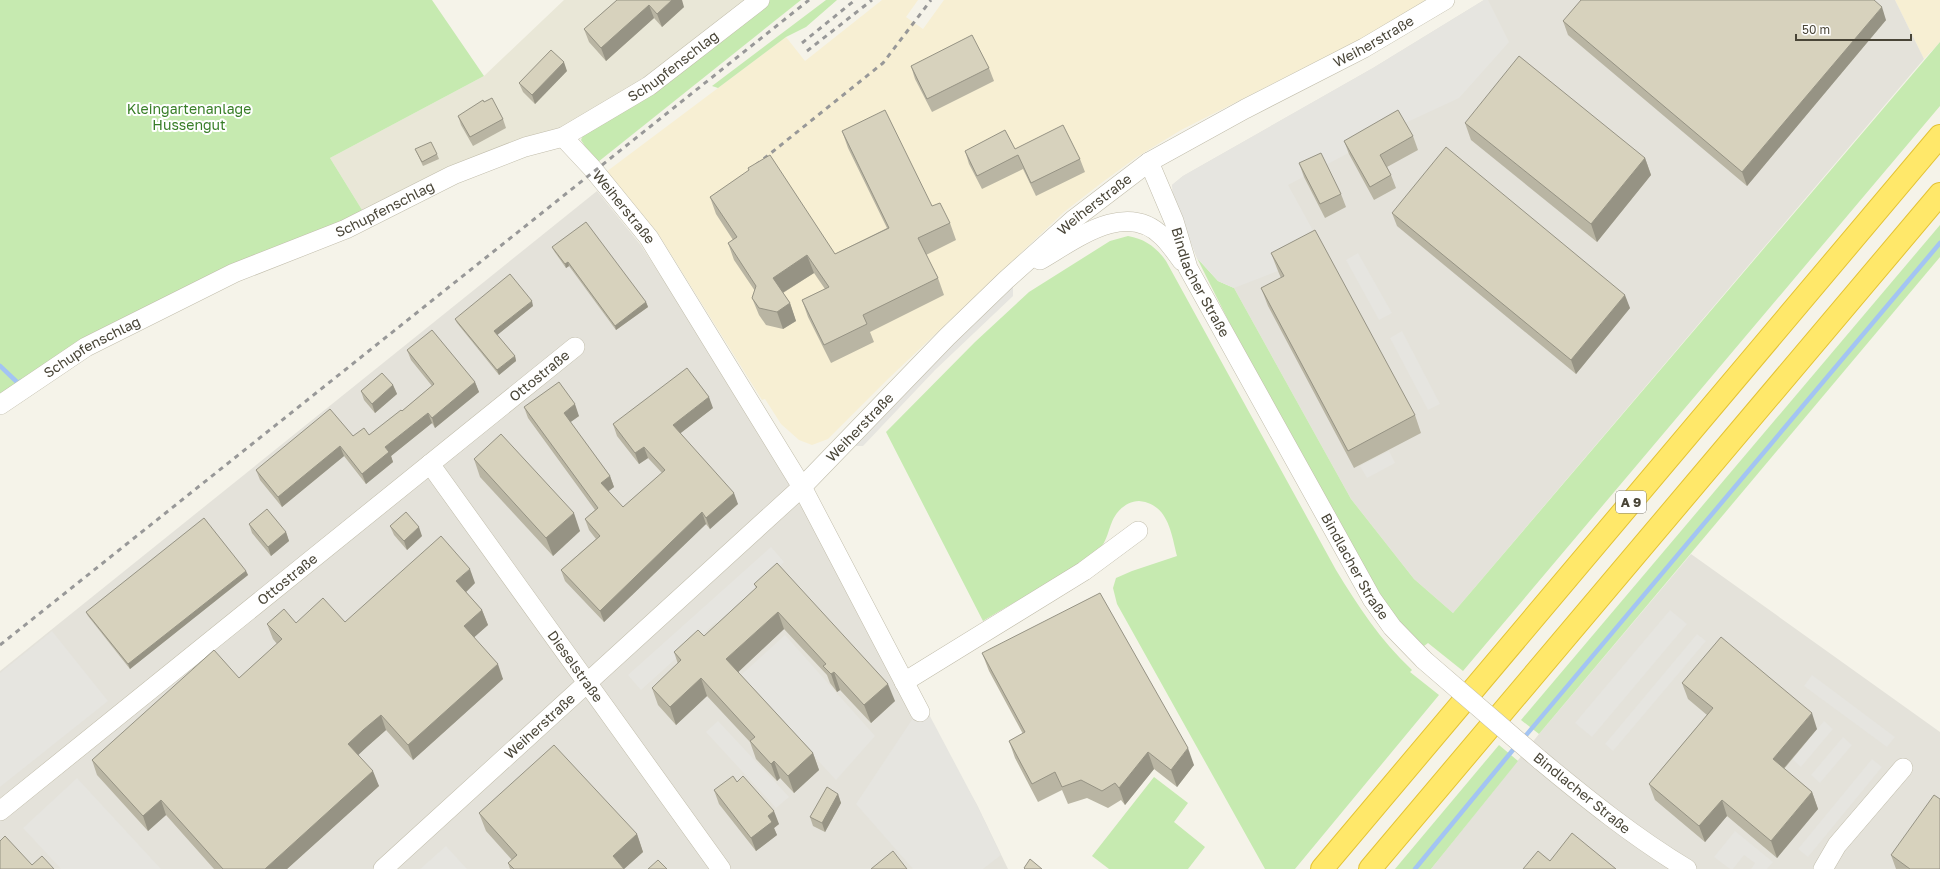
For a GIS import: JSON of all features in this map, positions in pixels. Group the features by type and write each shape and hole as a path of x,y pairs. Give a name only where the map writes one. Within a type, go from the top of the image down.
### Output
{"highway":[{"name":"A 9","path":"1322,869 1940,136"},
{"name":"A 9","path":"1370,869 1940,194"}],"street":[{"name":"Schupfenschlag","path":"0,405 86,348 234,273 346,228 452,176 524,147 563,137 649,86 760,0"},
{"name":"Weiherstraße","path":"383,869 802,487 947,337 1006,280 1073,220 1150,162 1245,109 1364,48 1445,0"},
{"name":"Weiherstraße","path":"563,137 594,171 649,238 802,487 920,712"},
{"name":"Bindlacher Straße","path":"1150,162 1174,221 1188,268 1351,563 1372,599 1392,627 1424,660 1597,808 1653,848 1687,869"},
{"path":"1006,280 1095,228 1112,222 1142,224 1153,230 1162,236 1188,268"},
{"name":"Ottostraße","path":"0,811 575,347"},
{"name":"Dieselstraße","path":"430,464 721,869"},
{"path":"904,682 1084,571 1138,531"},
{"path":"1823,869 1837,845 1903,768"}],"shaded area":[{"path":"564,0 751,0 613,104 367,218 330,158 484,76"},
{"path":"882,0 918,0 906,17 923,29 944,0 1427,0 1361,39 1181,130 1137,157 1064,212 889,378 828,439 812,445 799,440 781,424 765,399 762,400 657,232 606,172 786,37 805,61"},
{"path":"1484,0 1895,0 1924,59 1453,613 1414,579 1351,499 1234,288 1197,258 1172,185 1183,176 1373,68"},
{"path":"1484,0 1488,0 1509,42 1459,98 1403,124 1288,185 1322,247 1278,271 1234,288 1218,281 1197,258 1173,199 1172,185 1183,176 1373,68"},
{"path":"1895,0 1940,0 1940,42 1924,59"},
{"path":"597,191 640,244 761,428 977,805 1008,869 0,869 0,671"},
{"path":"1358,253 1392,313 1379,320 1346,260"},
{"path":"1013,286 1013,296 935,370 863,446 852,446 976,321"},
{"path":"1402,331 1440,404 1428,410 1390,338"},
{"path":"1389,451 1395,463 1367,478 1360,466"},
{"path":"771,547 784,562 773,572 724,629 716,622 641,690 628,675"},
{"path":"1691,554 1940,732 1940,869 1431,869 1539,734"},
{"path":"1670,610 1687,624 1592,737 1575,723"},
{"path":"52,631 108,701 0,787 0,673"},
{"path":"1697,634 1706,641 1613,751 1605,744"},
{"path":"785,635 875,736 836,780 740,676"},
{"path":"1812,675 1895,737 1887,747 1804,686"},
{"path":"923,703 977,805 1001,855 983,869 913,869 856,804"},
{"path":"718,721 789,797 776,808 706,732"},
{"path":"1824,721 1833,729 1801,767 1792,759"},
{"path":"1843,737 1852,745 1820,783 1811,775"},
{"path":"1872,759 1882,767 1808,857 1798,849"},
{"path":"77,778 161,869 61,869 23,828"},
{"path":"1735,831 1773,862 1767,869 1751,869 1755,863 1744,855 1733,869 1730,869 1714,857"},
{"path":"446,846 467,869 420,869"}],"green space":[{"name":"Kleingartenanlage Hussengut","path":"0,0 432,0 484,76 330,158 367,218 234,273 0,405"},
{"path":"769,0 801,0 598,162 588,151 581,140 584,133"},
{"path":"826,0 837,0 806,27 786,37 718,88 712,86"},
{"path":"1940,42 1940,106 1463,671 1428,643 1424,646 1400,622 1379,594 1236,336 1197,258 1218,281 1234,288 1351,499 1414,579 1453,613"},
{"path":"1940,225 1940,257 1539,734 1521,720"},
{"path":"1128,236 1140,239 1150,244 1166,261 1344,583 1361,610 1380,635 1400,659 1412,670 1410,672 1439,695 1295,869 1265,869 1117,604 1113,588 1116,578 1177,556 1170,529 1162,513 1149,503 1139,501 1132,502 1125,506 1119,510 1115,516 1101,548 1055,579 983,621 886,432 975,342 1029,292 1110,241"},
{"path":"1499,745 1518,761 1431,869 1395,869"},
{"path":"1154,777 1188,803 1174,822 1205,847 1188,869 1109,869 1092,856"}],"building":[{"path":"617,0 672,0 657,14 649,5 601,48 584,29"},
{"path":"1581,0 1874,0 1882,7 1742,172 1563,21"},
{"path":"972,35 989,68 927,99 911,66"},
{"path":"551,50 564,62 532,95 519,83"},
{"path":"1519,56 1645,158 1591,224 1465,123"},
{"path":"492,98 503,119 470,137 458,116 483,100 484,102"},
{"path":"885,110 932,206 940,203 950,223 918,238 938,278 863,315 867,324 824,345 802,300 829,287 807,255 773,278 790,303 777,312 759,308 752,298 756,286 728,243 737,237 710,197 749,170 748,168 770,155 835,254 889,228 842,131"},
{"path":"1398,110 1413,136 1380,155 1391,175 1370,187 1344,141"},
{"path":"1063,125 1080,159 1031,183 1018,155 977,176 965,151 1005,130 1015,149"},
{"path":"431,142 437,154 422,162 415,149"},
{"path":"1446,147 1625,295 1571,360 1392,213"},
{"path":"1321,153 1341,194 1320,204 1299,163"},
{"path":"586,222 646,302 615,326 568,262 565,264 552,247"},
{"path":"1315,230 1415,415 1348,451 1261,288 1284,276 1271,253"},
{"path":"510,274 532,301 494,331 515,356 497,370 455,319"},
{"path":"432,330 475,382 432,418 428,413 385,447 389,452 362,474 340,446 278,497 256,470 330,409 353,436 364,428 369,435 401,410 402,411 434,384 407,350"},
{"path":"687,368 709,397 673,425 734,493 706,518 702,512 600,611 561,570 600,536 585,519 598,508 524,407 559,382 575,404 564,413 610,476 601,483 623,507 665,470 644,447 635,453 613,424"},
{"path":"382,373 393,385 372,404 361,391"},
{"path":"501,434 574,513 546,538 474,459"},
{"path":"267,509 286,532 268,547 249,524"},
{"path":"406,512 419,527 404,541 390,526"},
{"path":"204,518 246,571 128,664 86,612"},
{"path":"441,536 470,569 456,581 482,610 464,626 498,664 408,745 381,715 363,730 348,744 373,771 265,869 223,869 161,800 143,816 92,760 214,650 239,678 282,639 267,624 284,609 296,623 323,598 345,622"},
{"path":"777,563 888,684 864,705 834,672 831,674 823,666 826,664 778,612 726,659 813,753 788,776 774,761 771,764 750,741 755,737 701,678 670,707 652,688 681,660 674,652 698,630 704,636 757,587 754,584"},
{"path":"1100,593 1188,748 1171,770 1148,752 1119,788 1115,783 1102,791 1081,780 1062,787 1055,772 1032,784 1009,741 1025,732 982,653"},
{"path":"1721,637 1812,713 1773,759 1812,792 1771,841 1722,800 1699,826 1649,784 1713,708 1682,683"},
{"path":"554,745 637,834 613,856 624,869 514,869 508,863 517,855 479,813"},
{"path":"733,776 737,782 743,776 774,811 768,816 772,822 751,838 714,790"},
{"path":"827,787 838,794 822,823 810,817"},
{"path":"1934,795 1940,799 1940,869 1910,869 1891,855"},
{"path":"1572,833 1616,869 1523,869 1538,851 1550,861"},
{"path":"5,836 32,865 42,856 54,869 0,869 0,841"},
{"path":"893,851 907,869 871,869"},
{"path":"1030,859 1042,869 1025,869 1024,868"},
{"path":"658,860 667,869 648,869"}],"waterway":[{"path":"1522,740 1940,243"},
{"path":"0,366 18,383 21,381"},
{"path":"1415,869 1517,745"}],"railway":[{"path":"0,645 809,0"},
{"path":"802,43 855,0"},
{"path":"807,51 872,0"},
{"path":"756,165 883,63 931,0"}]}
